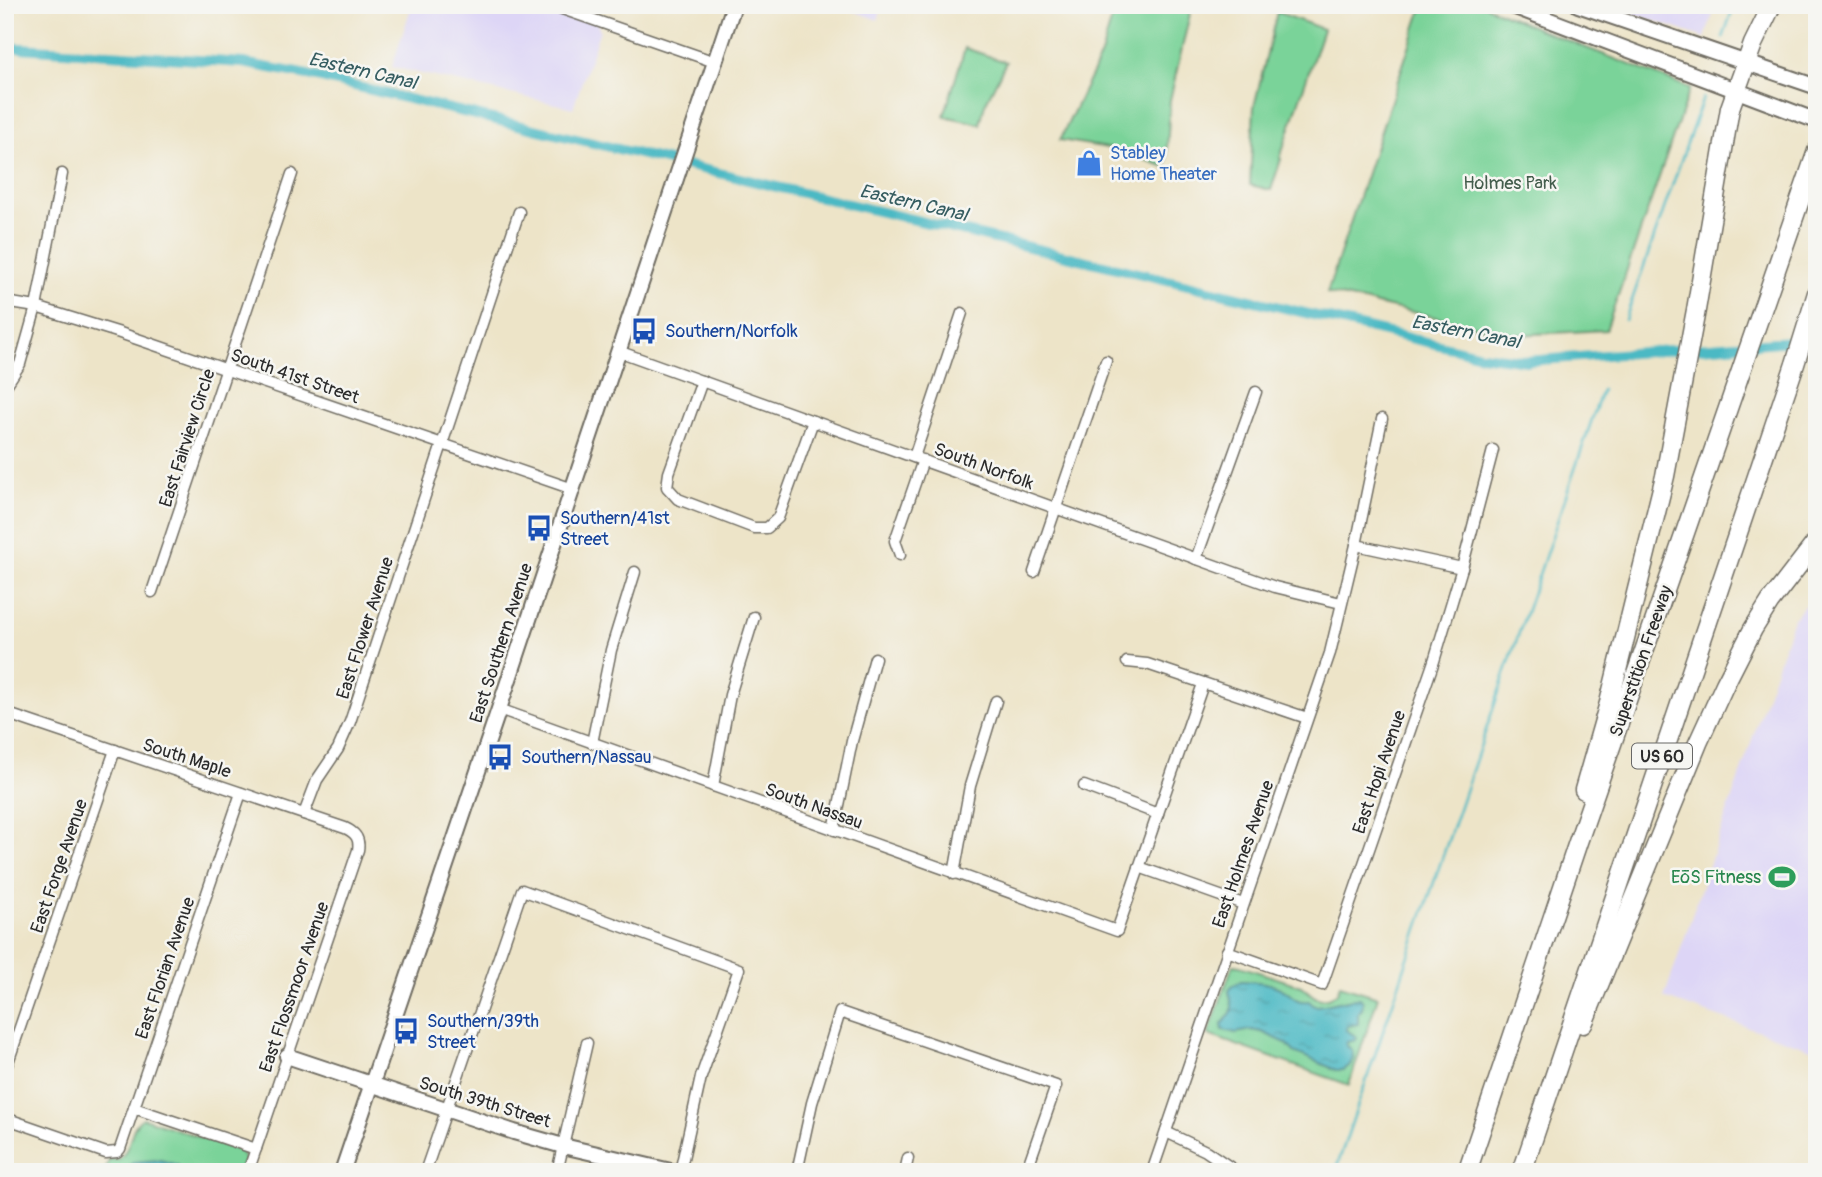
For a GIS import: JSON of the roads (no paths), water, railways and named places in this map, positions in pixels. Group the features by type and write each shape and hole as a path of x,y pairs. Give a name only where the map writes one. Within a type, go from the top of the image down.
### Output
{"highway":[{"path":"1577,842 1582,796 1609,703 1665,476 1730,108 1753,44 1772,5"},
{"name":"Superstition Freeway","path":"1468,1172 1577,842 1817,151"},
{"name":"US 60","path":"1531,1148 1817,293"},
{"path":"1522,1172 1725,684 1752,629 1770,601 1817,541"}],"main road":[{"name":"East Southern Avenue","path":"342,1172 734,5"},
{"path":"1510,5 1817,121"},
{"path":"1578,5 1817,87"},
{"name":"South 39th Street","path":"288,1056 514,1132 677,1172"}],"street":[{"path":"551,5 715,62"},
{"path":"5,387 19,364 36,307 62,174"},
{"name":"East Fairview Circle","path":"152,592 292,174"},
{"name":"East Flower Avenue","path":"304,814 317,780 338,749 351,722 519,212"},
{"name":"South 41st Street","path":"5,302 36,307 117,332 573,489"},
{"path":"900,555 895,541 962,313"},
{"name":"South Norfolk","path":"618,351 1275,587 1341,603"},
{"path":"1034,572 1106,361"},
{"path":"702,381 669,473 667,488 678,499 754,527 767,528 778,518 813,421"},
{"path":"1196,559 1256,392"},
{"name":"East Holmes Avenue","path":"1152,1172 1330,653 1382,419"},
{"name":"East Hopi Avenue","path":"1227,951 1321,985 1434,661 1493,450"},
{"path":"1356,545 1462,568"},
{"path":"592,743 611,650 635,572"},
{"path":"713,786 730,695 754,617"},
{"path":"834,830 852,741 875,658"},
{"path":"1127,662 1147,664 1307,718"},
{"path":"1203,684 1139,867 1243,904"},
{"path":"954,874 970,786 996,701"},
{"name":"South Nassau","path":"499,709 1117,931 1139,867"},
{"name":"South Maple","path":"5,713 304,814 349,830 357,836"},
{"name":"East Forge Avenue","path":"5,1070 115,750"},
{"path":"1084,786 1158,814"},
{"name":"East Florian Avenue","path":"5,1118 106,1153 117,1152 241,793"},
{"name":"East Flossmoor Avenue","path":"248,1172 358,850 357,836"},
{"path":"425,1172 522,890 739,968 701,1077 677,1172"},
{"path":"797,1172 812,1103 840,1012 1056,1086 1026,1172"},
{"path":"557,1172 587,1043"},
{"path":"134,1108 256,1149"},
{"path":"1166,1132 1206,1151 1237,1172"},
{"path":"905,1172 908,1158"}],"water":[{"path":"1241,981 1275,986 1296,999 1309,1001 1314,1006 1360,998 1363,1002 1358,1013 1358,1024 1347,1026 1346,1030 1357,1037 1346,1045 1352,1050 1350,1065 1344,1070 1336,1070 1294,1052 1286,1043 1262,1032 1251,1030 1236,1033 1223,1030 1222,1024 1232,1008 1229,991"},
{"path":"160,1160 178,1165 182,1172 126,1172 133,1162"}],"waterway":[{"path":"1723,38 1734,5"},
{"name":"Eastern Canal","path":"5,47 243,63 308,75 1481,355 1527,361 1817,339"},
{"path":"1625,320 1703,98"},
{"path":"1335,1172 1602,390"}],"place":[{"name":"Stabley Home Theater","path":"1089,163"},
{"name":"Southern/Norfolk","path":"644,331"},
{"name":"Southern/41st Street","path":"539,528"},
{"name":"Southern/Nassau","path":"500,757"},
{"name":"EōS Fitness","path":"1782,877"},
{"name":"Southern/39th Street","path":"406,1031"}],"park label":[{"name":"Holmes Park","path":"1510,183"}]}
